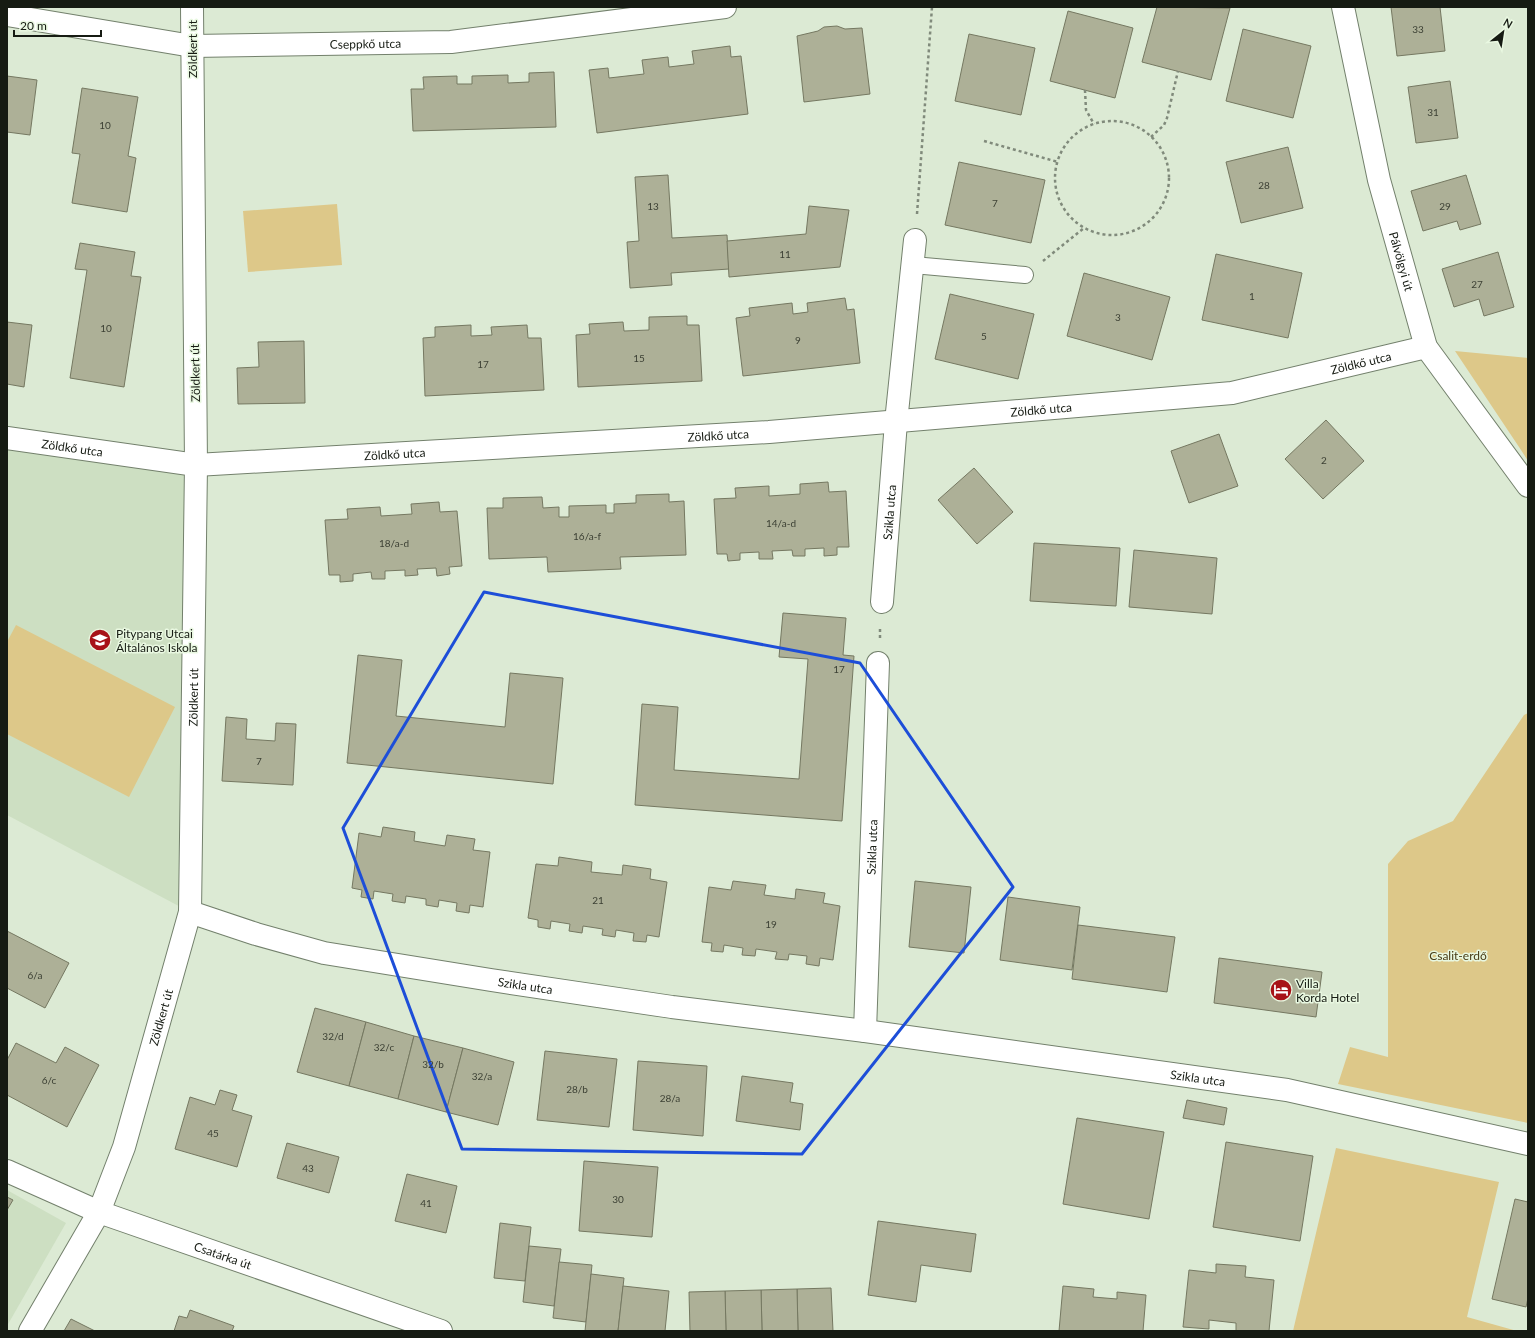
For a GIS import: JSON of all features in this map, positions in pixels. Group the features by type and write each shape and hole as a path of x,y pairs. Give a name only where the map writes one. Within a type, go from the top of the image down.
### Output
{"street":[{"name":"Zöldkert út","path":"30,1331 99,1212 124,1146 190,912 196,465 192,7"},
{"name":"Cseppkő utca","path":"7,15 192,46 451,42 725,7"},
{"name":"Pálvölgyi út","path":"1343,7 1379,180 1426,347 1528,486"},
{"name":"Szikla utca","path":"882,602 896,422 915,240"},
{"name":"Zöldkő utca","path":"7,438 196,465 769,432 1232,393 1426,347"},
{"name":"Szikla utca","path":"865,1031 878,663"},
{"name":"Szikla utca","path":"190,912 256,934 324,954 664,1006 865,1031 1287,1090 1528,1144"},
{"name":"Csatárka út","path":"7,1171 99,1212 441,1331"}],"lane":[{"path":"913,265 1025,275"}],"path":[{"path":"916,218 932,7"},
{"path":"1151,137 1164,125 1167,118 1178,71"},
{"path":"1085,90 1086,110 1094,124"},
{"path":"1104,121 1123,122 1140,128 1151,137 1164,154 1169,172 1168,190 1162,207 1150,222 1133,232 1113,236 1094,233 1077,224 1063,209 1056,191 1054,172 1060,153 1072,137 1087,126 1104,121"},
{"path":"984,141 1058,162"},
{"path":"1025,275 1084,228"},
{"path":"878,663 882,602"}],"highlighted area":[{"path":"484,592 860,663 1013,887 802,1154 462,1149 343,828"}],"shaded area":[{"name":"Pitypang Utcai Általános Iskola","path":"7,438 196,465 190,912 7,815"},
{"path":"7,1190 66,1223 7,1326"}],"green space":[{"path":"337,204 342,265 248,272 243,211"},
{"path":"1455,351 1528,358 1528,461 1521,450"},
{"path":"16,625 175,707 129,797 7,734 7,642"},
{"name":"Csalit-erdő","path":"1528,713 1528,1123 1338,1084 1350,1047 1388,1057 1388,864 1408,841 1453,821 1524,715"},
{"path":"1336,1148 1499,1182 1467,1317 1517,1331 1293,1331"}],"building":[{"path":"1157,7 1230,8 1211,80 1142,62"},
{"path":"1391,7 1440,7 1445,51 1397,56"},
{"path":"1068,11 1133,28 1115,98 1050,81"},
{"path":"837,26 845,29 862,28 870,94 804,102 797,36 818,31 824,27"},
{"path":"1243,29 1311,46 1293,118 1226,101"},
{"path":"969,34 1035,48 1021,115 955,101"},
{"path":"730,46 731,57 741,56 748,114 597,133 589,70 608,68 609,78 644,74 642,60 668,57 669,67 694,64 692,51"},
{"path":"554,72 556,127 413,131 411,89 424,89 423,77 457,76 457,84 472,84 472,76 508,75 508,83 529,82 529,73"},
{"path":"7,76 37,80 30,135 7,132"},
{"path":"1450,81 1458,138 1416,143 1408,87"},
{"path":"82,88 138,97 128,156 136,158 127,212 72,203 80,154 72,153"},
{"path":"1288,147 1303,208 1241,223 1226,162"},
{"path":"959,162 1045,180 1031,243 945,225"},
{"path":"668,175 672,238 727,235 729,269 671,273 672,285 630,288 627,242 639,241 635,177"},
{"path":"1466,175 1481,224 1460,230 1457,221 1423,231 1411,191"},
{"path":"809,206 849,210 840,267 729,277 727,241 806,234"},
{"path":"80,243 135,252 131,276 141,277 124,387 70,378 87,270 75,269"},
{"path":"1498,252 1514,307 1484,316 1479,299 1454,307 1442,269"},
{"path":"1216,254 1302,273 1288,338 1202,320"},
{"path":"1084,273 1170,297 1152,360 1067,336"},
{"path":"950,294 1034,314 1018,379 935,359"},
{"path":"845,298 847,310 854,309 860,363 743,376 736,318 750,316 749,308 792,303 793,314 808,312 807,303"},
{"path":"687,316 687,325 699,325 702,381 578,387 576,335 590,334 589,324 623,322 624,331 649,330 649,317"},
{"path":"7,322 32,325 24,387 7,384"},
{"path":"471,325 471,336 492,335 491,327 527,325 528,338 541,338 544,390 425,396 423,338 435,337 435,327"},
{"path":"304,341 305,403 238,404 237,368 259,367 258,342"},
{"path":"1326,420 1364,461 1323,499 1285,459"},
{"path":"1219,434 1238,486 1189,503 1171,451"},
{"path":"974,468 1013,512 977,544 938,500"},
{"path":"828,482 829,492 846,491 849,547 837,547 837,555 824,556 824,548 805,549 805,556 793,556 792,550 772,551 773,559 759,559 759,552 740,553 740,560 728,561 727,554 717,554 714,499 736,498 735,488 769,486 769,496 800,494 800,484"},
{"path":"669,494 669,502 684,501 686,555 620,557 621,569 548,572 547,557 489,559 487,508 503,508 503,498 542,497 543,508 559,507 559,517 569,517 569,506 606,505 606,513 614,513 614,504 636,503 636,495"},
{"path":"439,502 440,512 457,511 462,566 449,567 450,574 437,576 436,568 417,569 418,575 405,576 405,570 385,571 385,579 372,579 371,572 353,574 353,581 340,582 340,575 329,575 325,520 348,519 347,509 380,507 381,516 412,514 411,504"},
{"path":"1034,543 1120,548 1116,606 1030,601"},
{"path":"1134,550 1217,558 1212,614 1129,607"},
{"path":"783,613 846,618 843,655 854,656 842,821 635,805 642,704 678,707 674,770 799,779 808,659 779,657"},
{"path":"358,655 402,660 396,716 505,727 510,673 563,678 553,784 347,763"},
{"path":"226,717 247,719 246,739 275,741 276,723 296,724 293,785 222,781"},
{"path":"383,827 415,832 414,841 445,846 447,835 475,839 473,850 490,852 483,907 470,905 469,913 456,911 457,903 439,900 438,907 426,905 426,899 406,896 405,903 392,901 393,894 374,891 373,899 361,897 362,890 352,888 359,833 381,837"},
{"path":"559,857 592,862 591,872 622,875 623,865 651,869 650,879 667,882 659,937 647,935 646,942 633,941 634,933 616,930 615,937 602,935 603,929 583,926 582,933 569,931 570,924 551,921 550,929 538,927 538,920 528,918 536,864 558,866"},
{"path":"733,881 766,885 764,895 795,899 796,889 825,893 823,903 840,906 833,960 820,958 819,966 806,964 807,956 789,954 788,960 775,959 777,952 756,949 755,956 742,955 743,948 724,945 723,952 711,951 712,943 702,942 709,887 731,890"},
{"path":"915,881 971,887 964,953 909,947"},
{"path":"1008,897 1080,907 1072,970 1000,960"},
{"path":"1078,925 1175,937 1167,992 1072,979"},
{"path":"7,931 69,963 45,1008 7,988"},
{"path":"1219,958 1322,972 1316,1017 1214,1003"},
{"path":"315,1008 366,1022 349,1086 297,1072"},
{"path":"366,1022 414,1036 398,1099 349,1086"},
{"path":"414,1036 463,1048 446,1112 398,1099"},
{"path":"16,1043 56,1063 65,1047 99,1065 67,1127 7,1095 7,1060"},
{"path":"463,1048 514,1062 498,1125 446,1112"},
{"path":"545,1051 617,1059 609,1127 537,1120"},
{"path":"638,1061 707,1066 703,1136 633,1130"},
{"path":"742,1076 793,1083 790,1102 803,1104 800,1130 736,1121"},
{"path":"220,1090 237,1095 232,1110 252,1116 237,1167 175,1149 190,1097 215,1105"},
{"path":"1187,1100 1227,1108 1224,1125 1183,1118"},
{"path":"1077,1118 1164,1132 1149,1219 1063,1204"},
{"path":"1226,1142 1313,1156 1300,1241 1213,1227"},
{"path":"287,1143 339,1157 329,1193 277,1178"},
{"path":"584,1161 658,1167 652,1237 579,1231"},
{"path":"407,1174 457,1186 446,1233 395,1221"},
{"path":"7,1197 13,1200 7,1210"},
{"path":"1515,1199 1528,1202 1528,1298 1526,1307 1492,1299"},
{"path":"878,1221 976,1234 971,1272 921,1265 916,1302 868,1295"},
{"path":"500,1223 531,1227 525,1281 494,1278"},
{"path":"529,1246 561,1249 554,1306 523,1302"},
{"path":"559,1262 592,1265 586,1322 553,1318"},
{"path":"1216,1264 1246,1266 1245,1277 1274,1280 1269,1331 1236,1331 1236,1323 1209,1320 1209,1329 1183,1327 1189,1270 1216,1273"},
{"path":"591,1274 624,1278 618,1331 585,1331"},
{"path":"623,1286 669,1291 665,1331 618,1331"},
{"path":"1063,1286 1094,1289 1093,1297 1117,1299 1117,1292 1146,1295 1143,1331 1059,1331"},
{"path":"831,1288 833,1331 798,1331 797,1289"},
{"path":"797,1289 798,1331 762,1331 761,1290"},
{"path":"761,1290 762,1331 726,1331 725,1291"},
{"path":"725,1291 726,1331 690,1331 689,1292"},
{"path":"190,1310 234,1326 232,1331 174,1331 179,1316 187,1318"},
{"path":"71,1319 95,1331 64,1331"}],"place":[{"name":"Pitypang Utcai Általános Iskola","path":"100,640"},
{"name":"Villa Korda Hotel","path":"1281,990"}]}
